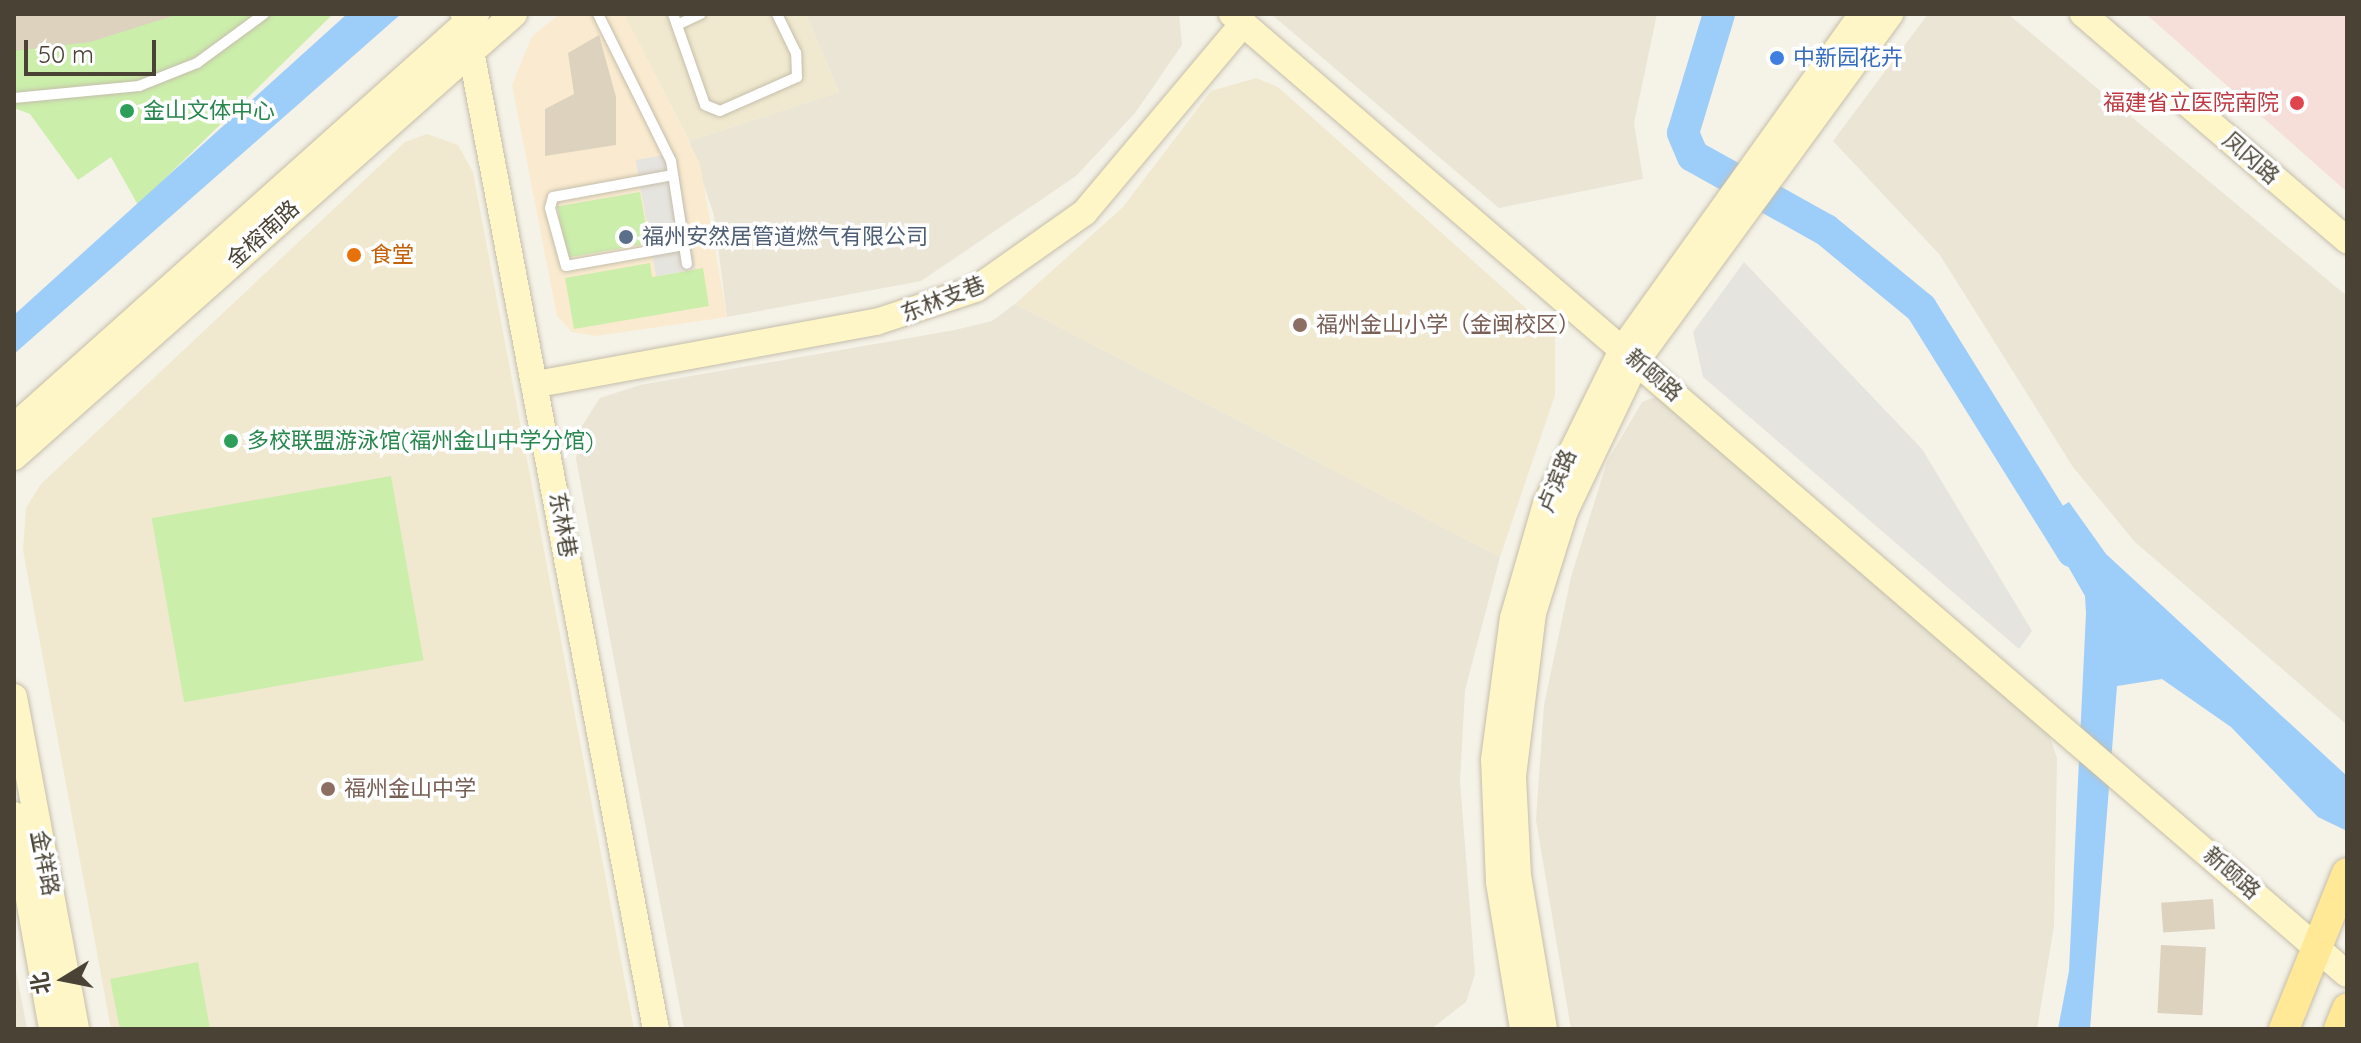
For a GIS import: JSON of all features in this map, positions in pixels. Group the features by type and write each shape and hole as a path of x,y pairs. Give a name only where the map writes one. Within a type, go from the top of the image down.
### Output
{"main road":[{"name":"金榕南路","path":"14,457 472,48 514,14"},
{"name":"卢滨路","path":"1523,1029 1495,843 1505,658 1546,504 1630,354 1770,161 1862,14"},
{"path":"1770,161 1890,14"},
{"name":"凤冈路","path":"2083,14 2347,240"},
{"name":"金榕南路","path":"14,427 469,17"},
{"name":"东林巷","path":"469,17 472,48 656,1029"},
{"name":"新颐路","path":"1238,19 2117,772 2347,974"},
{"name":"东林支巷","path":"537,384 864,325 976,289 1085,212 1238,19"},
{"path":"1544,1029 1515,841 1521,678 1565,511 1630,354"},
{"name":"金祥路","path":"14,697 76,1029"},
{"name":"金祥路","path":"14,815 52,1029"},
{"path":"2284,1029 2347,873"},
{"path":"2339,1029 2347,1009"}],"lane":[{"path":"14,98 139,86 197,63 264,14"},
{"path":"598,14 673,175 687,264"},
{"path":"695,15 675,19 705,105 720,111 797,77 796,53 777,14"},
{"path":"673,175 553,197 550,208 566,266 684,245"}],"shaded area":[{"path":"560,14 624,14 700,164 727,317 596,336 572,332 557,316 512,85 532,36"},
{"path":"624,14 806,14 839,92 689,141"},
{"path":"806,14 1179,14 1182,45 1135,113 1076,176 921,281 727,317 714,215 689,141 839,92"},
{"path":"1271,14 1657,14 1634,123 1643,179 1499,208"},
{"path":"1928,14 2008,14 2347,296 2347,725 2135,542 2073,467 1940,255 1833,141"},
{"name":"福建省立医院南院","path":"2146,14 2347,14 2347,192"},
{"name":"福州金山小学（金闽校区）","path":"1256,78 1278,87 1555,334 1555,395 1500,557 1015,304 1123,207 1211,91"},
{"name":"福州金山中学","path":"427,134 458,145 473,172 634,1029 111,1029 23,550 26,508 41,484 405,142"},
{"path":"675,153 695,269 656,276 636,160"},
{"path":"1744,262 1922,449 2032,631 2019,649 1703,377 1693,332"},
{"path":"1015,304 1500,557 1465,690 1460,781 1475,974 1466,1002 1431,1029 684,1029 576,459 580,429 600,398 640,385 955,330 992,321"},
{"path":"1660,395 2046,726 2057,758 2054,926 2037,1029 1571,1029 1536,820 1544,705 1571,577 1607,462 1642,402"},
{"path":"14,960 27,1029 14,1029"}],"green space":[{"name":"金山文体中心","path":"14,14 333,14 138,205 111,157 78,180 30,114 14,108"},
{"path":"640,192 649,243 566,258 557,207"},
{"path":"650,263 652,277 703,268 709,306 574,329 565,278"},
{"path":"391,476 423,660 184,702 152,518"},
{"path":"198,962 210,1029 120,1029 110,979"}],"water":[{"path":"347,14 401,14 14,354 14,315"},
{"path":"2069,502 2106,554 2347,776 2347,831 2318,817 2231,727 2162,679 2117,686 2090,1029 2058,1029 2069,971 2086,613 2085,596 2041,519"}],"building":[{"path":"14,14 179,14 90,42 14,51"},
{"path":"599,35 616,97 616,145 545,156 545,109 574,94 568,53"},
{"path":"2213,899 2215,929 2163,933 2161,903"},
{"path":"2161,945 2206,947 2202,1015 2157,1013"}],"waterway":[{"path":"1719,14 1683,133 1693,156 1826,230 1921,308 2073,552"}],"place":[{"name":"中新园花卉","path":"1777,58"},
{"name":"福建省立医院南院","path":"2297,103"},
{"name":"金山文体中心","path":"127,111"},
{"name":"福州安然居管道燃气有限公司","path":"626,237"},
{"name":"食堂","path":"354,255"},
{"name":"福州金山小学（金闽校区）","path":"1300,325"},
{"name":"多校联盟游泳馆(福州金山中学分馆)","path":"231,441"},
{"name":"福州金山中学","path":"328,789"}]}
